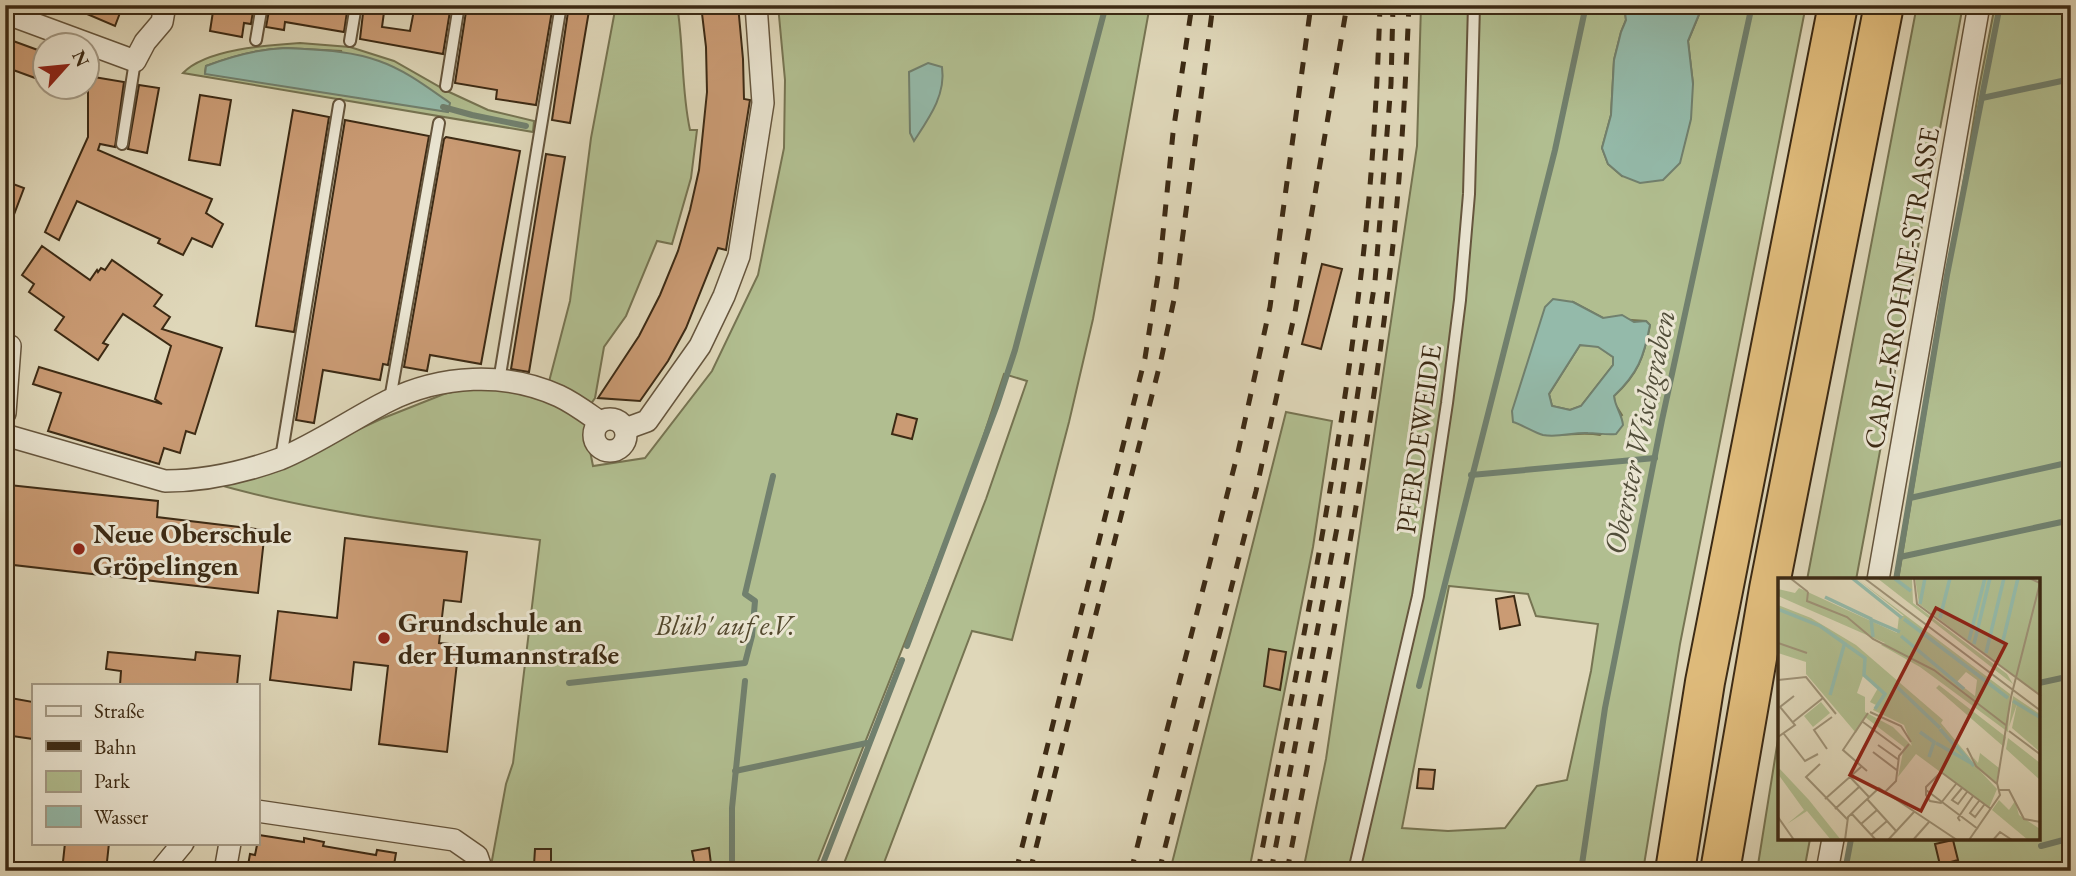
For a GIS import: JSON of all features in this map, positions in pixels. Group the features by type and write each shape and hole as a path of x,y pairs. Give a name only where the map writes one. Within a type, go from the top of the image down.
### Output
{"highway":[{"path":"1675,871 1705,682 1838,5"},
{"path":"1720,871 1769,589 1884,5"}],"street":[{"path":"5,13 135,61 145,42 162,22 165,5"},
{"path":"5,435 165,481 209,478 281,458 390,400 434,384 472,379 532,386 561,397 600,422 605,419 617,420 625,429 647,421 699,346 724,296 739,256 763,103 756,5"},
{"name":"CARL-KROHNE-STRASSE","path":"1878,578 1979,5"},
{"path":"5,413 8,345"},
{"path":"259,811 454,840 477,856 482,871"},
{"path":"1827,871 1833,841"},
{"path":"160,871 182,844"},
{"path":"225,871 230,844"}],"lane":[{"path":"256,40 262,5"},
{"path":"350,41 356,5"},
{"path":"446,86 459,5"},
{"path":"499,381 561,5"},
{"name":"PFERDEWEIDE","path":"1354,871 1418,597 1447,403 1460,300 1469,194 1474,5"},
{"path":"122,144 135,61"},
{"path":"281,458 339,105"},
{"path":"390,400 439,123"}],"green space":[{"name":"Blüh' auf e.V.","path":"616,5 677,5 687,115 690,130 697,130 691,178 672,244 657,241 626,316 604,347 595,398 583,415 593,466 645,458 712,371 758,275 784,148 785,80 778,5 1150,5 1093,319 1012,640 972,631 879,871 841,871 986,499 1027,381 1004,374 968,483 814,871 490,871 506,784 513,763 540,540 336,511 216,484 284,464 381,419 444,394 485,384 545,397 570,301 591,138"},
{"path":"1421,5 1624,5 1626,20 1614,60 1611,115 1602,148 1608,164 1622,176 1693,84 1688,41 1700,12 1699,5 1806,5 1680,644 1643,871 1303,871 1326,759 1417,146","holes":["1573,302 1603,318 1646,321 1650,325 1639,364 1614,396 1615,404 1622,415 1600,435 1554,435 1528,426","1449,586 1528,594 1536,616 1598,624 1591,671 1567,780 1537,786 1505,828 1448,831 1402,828"]},
{"path":"1917,5 1963,5 1856,578 1807,578"},
{"path":"1995,5 2071,5 2071,871 1844,871 1851,841 2041,841 2041,578 1898,578"},
{"path":"300,43 350,47 394,61 447,91 488,110 534,121 533,132 183,73 206,58 222,53","holes":["286,48 342,51 227,77 205,73 206,66 265,50"]},
{"path":"1580,345 1598,346 1613,357 1613,365 1581,406 1570,410 1552,406 1549,394"},
{"path":"1286,412 1332,421 1313,547 1249,871 1170,871"},
{"path":"1778,740 1778,841 1810,841 1804,871 1757,871"}],"water":[{"path":"1624,5 1699,5 1700,12 1688,41 1693,84 1691,119 1680,163 1663,180 1640,183 1622,176 1608,164 1602,148 1611,115 1614,60 1626,20"},
{"path":"286,48 345,53 368,57 389,65 416,79 450,103 448,112 205,74 206,66 226,59 255,51"},
{"path":"928,63 942,67 943,77 935,106 914,141 910,133 909,72"},
{"path":"1553,299 1573,302 1603,318 1622,315 1634,322 1646,321 1650,325 1639,364 1614,396 1623,425 1616,434 1549,436 1513,422 1512,411 1545,307","holes":["1580,345 1598,347 1613,357 1613,365 1581,406 1570,410 1552,406 1549,394"]}],"building":[{"path":"66,5 123,5 115,26"},
{"path":"214,5 254,5 251,24 244,23 242,37 210,31"},
{"path":"270,5 348,5 344,32 285,22 284,30 266,27"},
{"path":"364,5 385,5 382,27 410,31 415,5 451,5 443,54 360,39"},
{"path":"467,5 553,5 536,105 496,99 497,90 455,83"},
{"path":"569,5 590,5 570,123 552,120"},
{"path":"701,5 738,5 744,99 750,100 726,250 718,248 686,328 668,361 640,401 598,398 639,336 660,295 678,251 690,210 699,170 707,92"},
{"path":"5,38 32,48 32,77 5,67"},
{"path":"102,78 124,82 115,147 100,144 98,150 212,199 206,213 223,224 212,247 192,238 183,255 158,243 160,239 77,201 59,240 45,232 88,137 88,102 102,102"},
{"path":"139,85 159,88 147,153 128,149"},
{"path":"200,95 231,100 220,165 189,160"},
{"path":"293,110 329,117 294,332 256,326"},
{"path":"345,120 429,136 388,365 383,364 380,380 323,370 314,423 296,420"},
{"path":"446,137 520,151 481,364 430,355 427,371 404,367"},
{"path":"546,154 565,157 529,372 511,369"},
{"path":"5,181 24,188 7,233 5,233"},
{"path":"42,246 90,280 97,270 105,270 112,260 162,295 154,306 170,317 162,329 222,348 195,434 186,431 180,453 164,448 159,464 48,431 61,393 33,384 39,367 162,404 155,399 171,346 123,314 103,343 108,345 98,360 55,330 64,317 29,292 34,284 22,275"},
{"path":"1322,264 1342,269 1321,349 1302,344"},
{"path":"897,414 917,419 912,439 892,434"},
{"path":"9,485 158,501 157,517 265,530 258,593 5,564 5,517"},
{"path":"345,538 467,552 461,602 444,600 439,643 459,645 447,752 379,744 388,666 354,662 351,690 270,680 278,611 337,618"},
{"path":"1514,596 1520,625 1500,629 1496,599"},
{"path":"1269,649 1286,652 1280,690 1264,686"},
{"path":"108,652 195,660 196,652 240,656 237,684 120,684 121,671 106,669"},
{"path":"5,697 32,702 32,739 5,735"},
{"path":"1419,769 1435,770 1433,789 1417,788"},
{"path":"259,835 304,842 304,838 324,842 323,846 376,855 377,850 396,853 393,871 247,871 250,854 255,855"},
{"path":"1953,841 1958,860 1940,865 1935,844"},
{"path":"65,844 109,844 106,871 62,871"},
{"path":"709,848 711,864 695,866 692,851"},
{"path":"535,849 551,849 551,865 534,865"}],"waterway":[{"path":"907,646 1015,350 1106,5"},
{"path":"1419,686 1555,150 1586,5"},
{"name":"Oberster Wischgraben","path":"1581,871 1605,708 1662,420 1752,5"},
{"path":"1896,578 1947,275 2000,5"},
{"path":"1982,98 2071,79"},
{"path":"443,107 526,126"},
{"path":"1471,475 1655,458"},
{"path":"1910,498 2071,462"},
{"path":"569,683 745,663 752,636 755,601 745,594 773,476"},
{"path":"1900,557 2071,520"},
{"path":"820,871 902,660"},
{"path":"2041,683 2071,676"},
{"path":"732,871 732,808 745,681"},
{"path":"735,771 867,743"},
{"path":"2041,846 2071,838"},
{"path":"1845,871 1851,841"}],"railway":[{"path":"1016,871 1145,358 1160,263 1173,133 1192,5"},
{"path":"1030,871 1161,360 1175,295 1213,5"},
{"path":"1131,871 1238,452 1270,307 1311,5"},
{"path":"1159,871 1256,491 1295,312 1347,5"},
{"path":"1258,871 1314,582 1350,364 1370,184 1380,5"},
{"path":"1271,871 1337,528 1375,281 1391,84 1393,5"},
{"path":"1287,871 1344,577 1380,354 1399,177 1409,5"}],"place":[{"name":"Neue Oberschule Gröpelingen","path":"79,549"},
{"name":"Grundschule an der Humannstraße","path":"384,638"}]}
